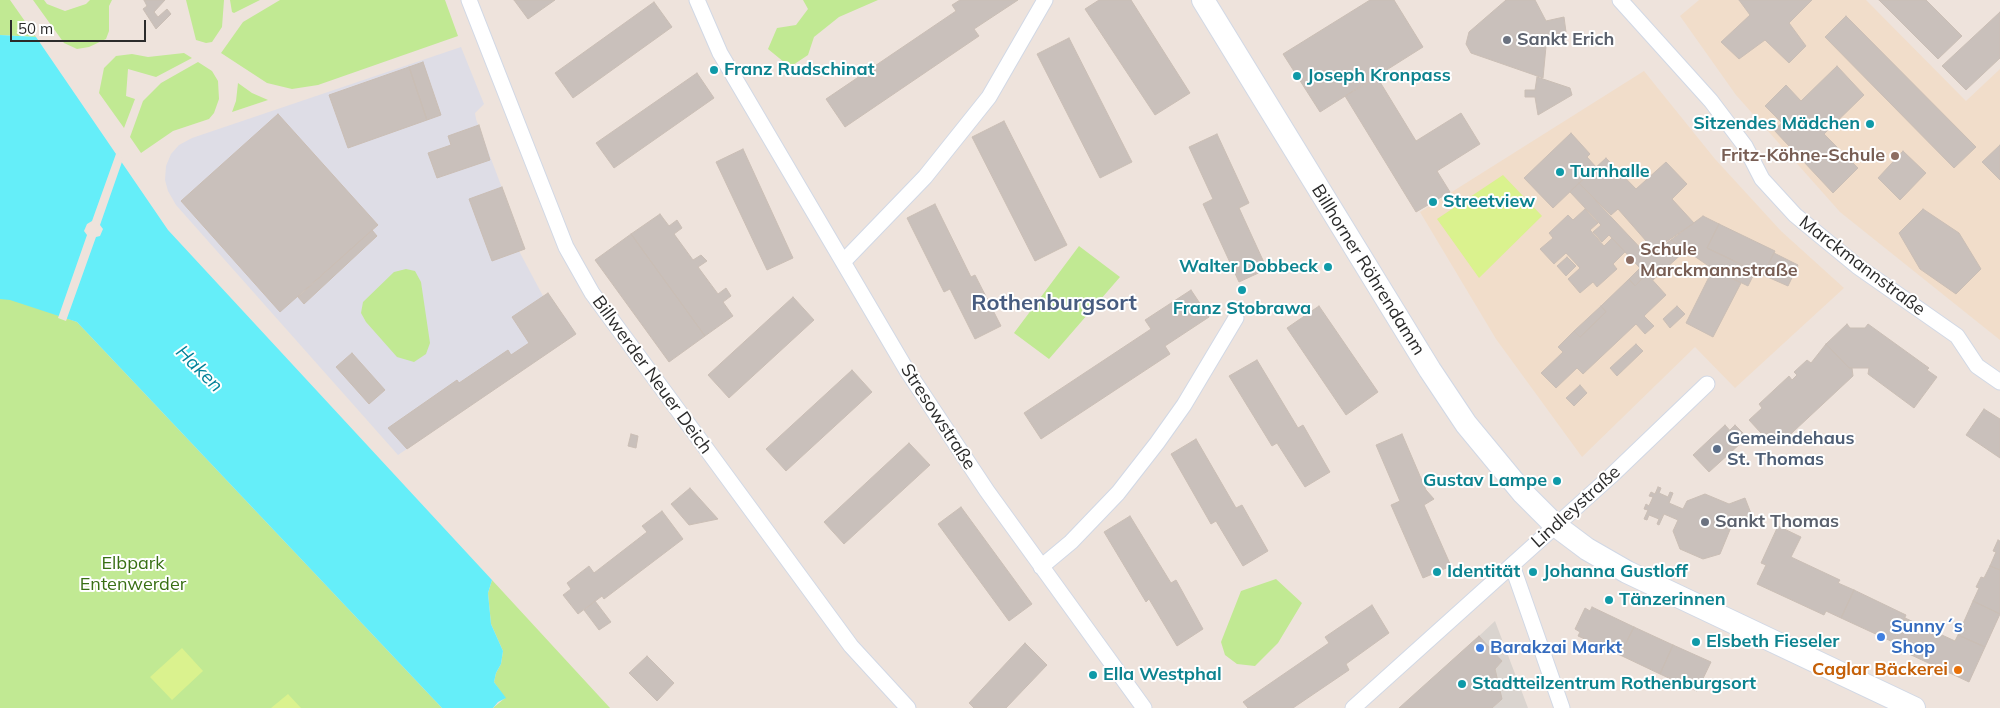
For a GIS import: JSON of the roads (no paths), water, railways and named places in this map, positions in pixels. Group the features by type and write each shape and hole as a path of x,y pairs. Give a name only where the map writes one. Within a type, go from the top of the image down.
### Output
{"street":[{"name":"Billwerder Neuer Deich","path":"469,0 566,248 592,293 850,646 908,708"},
{"name":"Stresowstraße","path":"698,0 720,53 906,369 1041,568 1144,708"},
{"path":"843,262 925,177 989,97 1045,0"},
{"name":"Billhorner Röhrendamm","path":"1203,0 1451,402 1523,493 1556,525 1587,549 1627,572 1914,708"},
{"name":"Marckmannstraße","path":"1628,2 1711,101 1745,146 1762,180 1795,215 1857,266 1957,336 1976,366 2000,382"},
{"path":"1041,568 1071,542 1098,514 1152,450 1184,405 1236,318"},
{"name":"Lindleystraße","path":"1353,708 1556,525 1707,384"},
{"path":"1512,565 1562,708"}],"water":[{"name":"Haken","path":"0,35 36,37 168,230 492,580 488,593 491,624 503,651 501,664 494,682 506,698 498,702 493,708 442,708 77,322 10,300 0,299"}],"place":[{"name":"Sankt Erich","path":"1507,40"},
{"name":"Franz Rudschinat","path":"714,70"},
{"name":"Joseph Kronpass","path":"1297,76"},
{"name":"Sitzendes Mädchen","path":"1870,124"},
{"name":"Fritz-Köhne-Schule","path":"1895,156"},
{"name":"Turnhalle","path":"1560,172"},
{"name":"Streetview","path":"1433,202"},
{"name":"Schule Marckmannstraße","path":"1630,260"},
{"name":"Walter Dobbeck","path":"1328,267"},
{"name":"Franz Stobrawa","path":"1242,290"},
{"name":"Gemeindehaus St. Thomas","path":"1717,449"},
{"name":"Gustav Lampe","path":"1557,481"},
{"name":"Sankt Thomas","path":"1705,522"},
{"name":"Identität","path":"1437,572"},
{"name":"Johanna Gustloff","path":"1533,572"},
{"name":"Tänzerinnen","path":"1609,600"},
{"name":"Sunny´s Shop","path":"1881,637"},
{"name":"Elsbeth Fieseler","path":"1696,642"},
{"name":"Barakzai Markt","path":"1480,648"},
{"name":"Caglar Bäckerei","path":"1958,670"},
{"name":"Ella Westphal","path":"1093,675"},
{"name":"Stadtteilzentrum Rothenburgsort","path":"1462,684"}],"district":[{"name":"Rothenburgsort","path":"1054,303"}],"park label":[{"name":"Elbpark Entenwerder","path":"133,574"}]}
